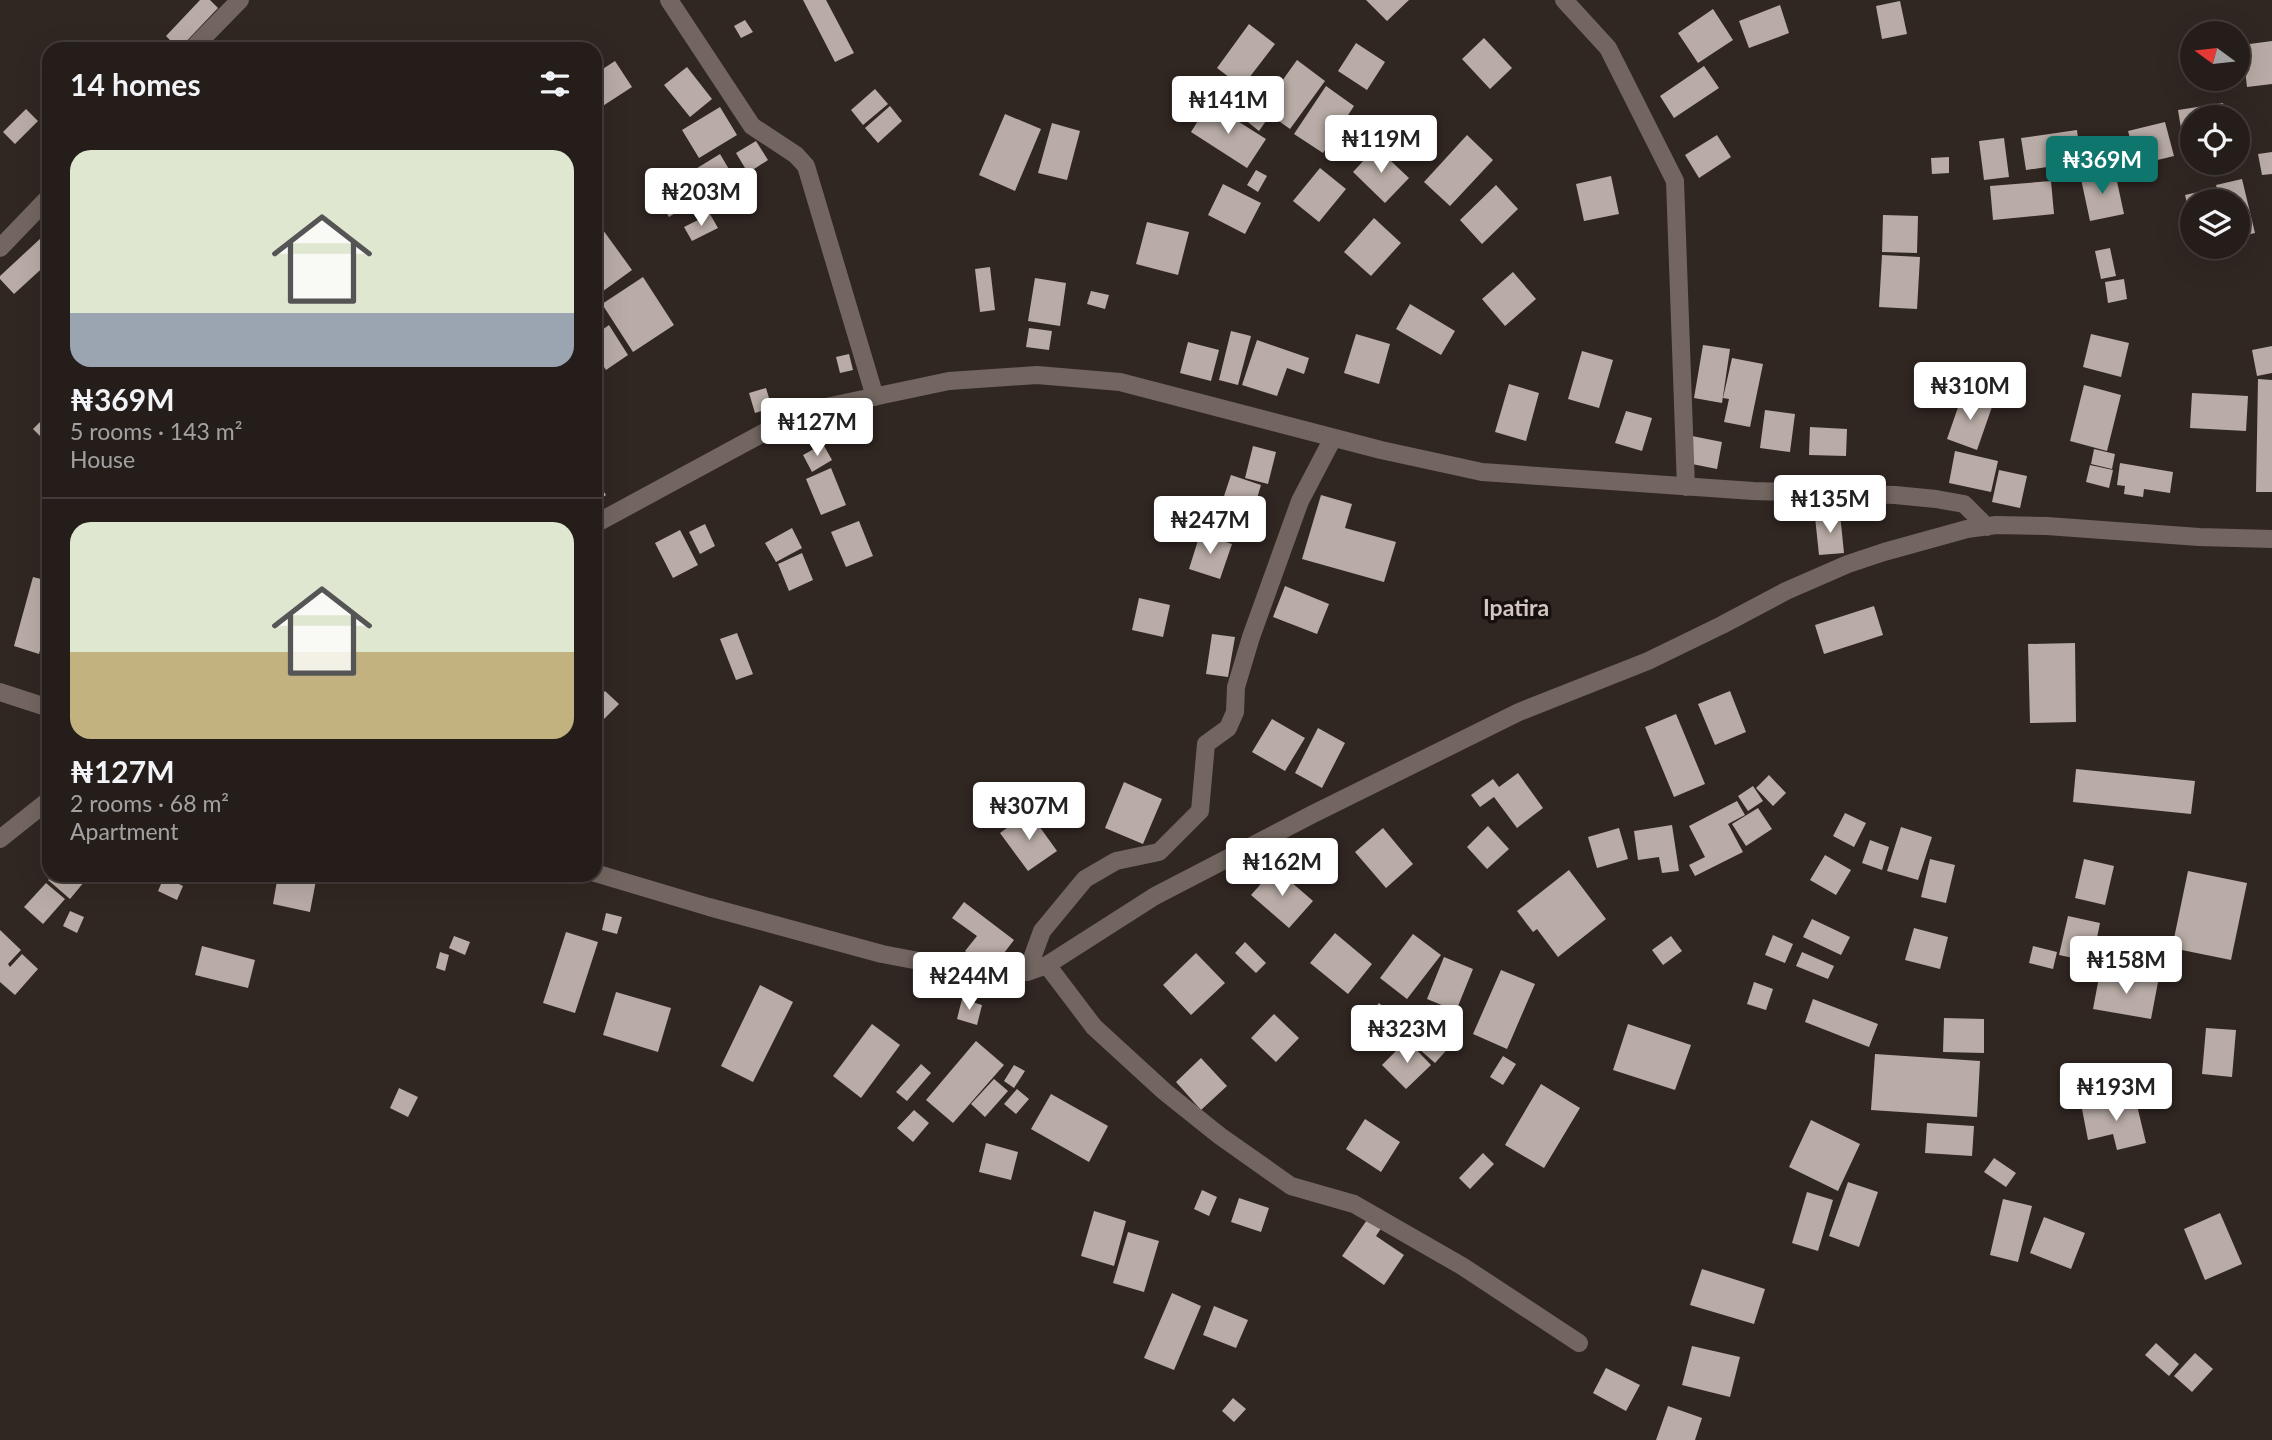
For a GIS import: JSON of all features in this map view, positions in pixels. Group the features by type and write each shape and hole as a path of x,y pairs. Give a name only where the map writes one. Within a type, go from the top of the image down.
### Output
{"street":[{"path":"199,42 240,0"},
{"path":"669,0 752,126 796,155 806,166 876,397"},
{"path":"1564,0 1608,48 1675,181 1686,487"},
{"path":"0,248 42,204"},
{"path":"602,519 802,412 949,381 1037,375 1120,382 1333,438 1482,472 1686,487 1936,499 1964,504 1987,527"},
{"path":"1027,972 1042,931 1085,879 1116,861 1159,852 1200,811 1206,744 1227,728 1235,712 1236,687 1251,637 1300,501 1333,438"},
{"path":"1964,504 1967,529"},
{"path":"602,875 882,954 956,968 1027,972 1047,965 1155,896 1313,814 1519,712 1648,662 1786,591 1848,564 1967,529 1987,527 2047,526 2199,537 2272,539"},
{"path":"0,692 42,706"},
{"path":"0,839 42,806"},
{"path":"1047,965 1094,1027 1165,1092 1250,1158 1291,1186 1354,1204 1462,1266 1579,1343"}],"building":[{"path":"200,0 210,0 218,8 186,42 172,42 166,36"},
{"path":"803,0 826,0 854,53 835,62"},
{"path":"1366,0 1409,0 1387,21"},
{"path":"1900,1 1907,34 1882,39 1876,6"},
{"path":"1780,5 1789,33 1749,48 1739,21"},
{"path":"1713,9 1733,40 1698,63 1678,33"},
{"path":"745,20 753,32 741,38 734,26"},
{"path":"1249,24 1275,44 1242,87 1217,68"},
{"path":"1484,38 1512,68 1490,89 1462,59"},
{"path":"2272,41 2272,84 2250,87 2250,44"},
{"path":"1356,43 1385,62 1367,90 1338,71"},
{"path":"1297,60 1325,81 1290,129 1262,109"},
{"path":"615,61 632,87 602,106 602,69"},
{"path":"1704,66 1719,88 1674,118 1660,96"},
{"path":"687,67 712,99 690,117 664,85"},
{"path":"1326,86 1354,106 1323,153 1294,134"},
{"path":"875,89 888,104 863,125 851,110"},
{"path":"1209,103 1266,139 1247,168 1191,132"},
{"path":"1245,104 1266,121 1259,131 1238,114"},
{"path":"890,106 902,121 878,143 865,128"},
{"path":"720,107 737,135 699,158 682,130"},
{"path":"26,109 38,121 15,144 3,132"},
{"path":"1005,114 1041,129 1015,191 979,175"},
{"path":"2165,122 2174,156 2137,165 2128,131"},
{"path":"1052,123 1080,131 1067,180 1038,173"},
{"path":"2077,130 2081,162 2026,170 2021,138"},
{"path":"1467,135 1493,160 1450,206 1424,182"},
{"path":"1717,135 1731,157 1699,178 1685,155"},
{"path":"2004,138 2009,177 1984,180 1979,141"},
{"path":"756,141 768,160 748,173 736,153"},
{"path":"1376,147 1409,178 1385,203 1353,172"},
{"path":"2272,152 2272,174 2262,175 2258,154"},
{"path":"720,154 733,176 669,217 655,194"},
{"path":"1949,157 1949,173 1932,174 1931,158"},
{"path":"1320,168 1346,189 1319,222 1293,201"},
{"path":"1256,170 1267,176 1258,192 1247,185"},
{"path":"2115,172 2124,214 2090,221 2081,179"},
{"path":"1611,176 1619,214 1584,221 1576,184"},
{"path":"2242,179 2244,189 2217,189 2216,185"},
{"path":"2051,181 2054,214 1993,220 1990,186"},
{"path":"1223,184 1261,203 1245,234 1208,215"},
{"path":"1496,185 1518,209 1482,244 1460,220"},
{"path":"2250,212 2255,233 2250,234"},
{"path":"710,214 718,228 692,241 684,227"},
{"path":"1883,215 1918,216 1917,253 1882,252"},
{"path":"1374,218 1401,243 1371,276 1344,252"},
{"path":"1147,222 1189,232 1178,275 1136,264"},
{"path":"602,231 632,270 602,292"},
{"path":"41,238 42,268 14,294 0,276"},
{"path":"2110,248 2116,276 2101,279 2095,251"},
{"path":"1882,255 1920,257 1917,309 1879,307"},
{"path":"990,267 995,310 980,312 975,269"},
{"path":"1513,272 1536,299 1505,326 1482,299"},
{"path":"643,277 674,325 633,352 602,304"},
{"path":"1035,278 1066,283 1060,326 1028,321"},
{"path":"2124,279 2127,299 2108,303 2105,282"},
{"path":"1091,291 1109,295 1105,309 1087,304"},
{"path":"1410,304 1455,331 1441,355 1396,329"},
{"path":"609,325 628,355 606,370 602,364 602,330"},
{"path":"1029,328 1052,331 1049,350 1026,347"},
{"path":"1231,331 1251,336 1238,385 1219,380"},
{"path":"1356,334 1390,344 1379,384 1344,373"},
{"path":"2091,334 2129,343 2121,377 2083,367"},
{"path":"1257,340 1309,358 1304,374 1287,368 1277,396 1242,385"},
{"path":"1188,342 1219,350 1211,381 1180,373"},
{"path":"1703,345 1730,349 1722,403 1694,398"},
{"path":"2272,346 2272,373 2257,376 2252,350"},
{"path":"1582,351 1613,360 1599,408 1568,399"},
{"path":"849,354 853,370 840,373 836,357"},
{"path":"1732,358 1763,364 1750,427 1724,422 1729,399 1723,398"},
{"path":"2258,379 2272,380 2272,492 2256,492"},
{"path":"1509,384 1539,393 1526,441 1495,432"},
{"path":"2084,385 2121,395 2107,451 2070,441"},
{"path":"766,388 772,408 755,413 749,393"},
{"path":"1963,393 1993,404 1977,450 1947,439"},
{"path":"2192,393 2248,396 2246,431 2190,428"},
{"path":"1765,410 1795,414 1790,452 1760,448"},
{"path":"1626,411 1652,418 1642,451 1615,443"},
{"path":"42,420 42,438 33,429"},
{"path":"1810,427 1847,429 1846,456 1809,455"},
{"path":"1692,436 1722,442 1717,469 1687,463"},
{"path":"823,444 832,460 812,472 803,455"},
{"path":"1253,446 1276,452 1268,484 1245,478"},
{"path":"2094,449 2115,454 2112,469 2091,464"},
{"path":"1955,451 1998,461 1991,492 1949,483"},
{"path":"2120,463 2173,472 2170,493 2144,489 2143,497 2124,494 2125,486 2117,485"},
{"path":"2090,465 2113,470 2109,488 2086,482"},
{"path":"831,468 846,505 821,515 806,479"},
{"path":"1999,470 2027,476 2020,508 1992,502"},
{"path":"1231,475 1261,485 1252,515 1221,505"},
{"path":"1321,495 1352,504 1345,528 1396,542 1384,582 1302,559"},
{"path":"1840,514 1844,553 1819,555 1815,517"},
{"path":"859,521 873,556 846,567 831,532"},
{"path":"705,524 715,546 700,554 689,532"},
{"path":"792,528 802,548 776,562 765,543"},
{"path":"680,530 698,565 673,578 655,543"},
{"path":"1200,534 1232,544 1220,579 1189,569"},
{"path":"802,553 813,580 789,591 778,564"},
{"path":"33,577 42,579 42,643 39,654 14,646"},
{"path":"1285,586 1329,604 1317,634 1273,617"},
{"path":"1139,598 1170,605 1163,637 1132,630"},
{"path":"1874,606 1883,635 1824,654 1815,625"},
{"path":"737,633 753,674 736,680 720,639"},
{"path":"1212,634 1235,637 1228,677 1206,674"},
{"path":"2075,643 2076,722 2030,723 2028,644"},
{"path":"605,691 619,704 604,719 602,717 602,694"},
{"path":"1730,691 1746,732 1715,745 1698,704"},
{"path":"1676,714 1705,784 1674,797 1645,727"},
{"path":"1272,719 1305,738 1285,771 1252,752"},
{"path":"1318,728 1345,743 1322,788 1295,773"},
{"path":"2076,769 2195,781 2191,814 2073,802"},
{"path":"1518,773 1543,808 1517,828 1494,797 1480,807 1471,795 1493,779 1499,787"},
{"path":"1769,775 1786,793 1773,806 1756,788"},
{"path":"1124,782 1162,799 1143,844 1105,828"},
{"path":"1753,786 1763,801 1748,811 1738,796"},
{"path":"1737,801 1745,815 1728,824 1743,852 1695,876 1689,865 1705,857 1689,826"},
{"path":"1758,808 1772,829 1746,846 1732,824"},
{"path":"1029,812 1057,851 1028,871 1000,833"},
{"path":"1845,813 1866,823 1854,847 1833,836"},
{"path":"1672,825 1679,871 1662,873 1659,857 1638,860 1634,831"},
{"path":"1488,826 1509,849 1487,869 1467,847"},
{"path":"1901,827 1932,837 1918,880 1887,871"},
{"path":"1383,828 1413,864 1386,888 1355,852"},
{"path":"1619,828 1628,859 1597,868 1588,837"},
{"path":"1870,840 1889,847 1882,870 1862,863"},
{"path":"1825,855 1851,870 1836,895 1810,880"},
{"path":"1930,859 1955,865 1946,903 1921,897"},
{"path":"2084,859 2114,866 2105,905 2075,898"},
{"path":"1275,868 1313,901 1289,928 1251,895"},
{"path":"1569,870 1606,919 1558,957 1537,929 1533,932 1517,911"},
{"path":"2188,871 2247,883 2231,960 2172,948"},
{"path":"50,882 84,882 70,899"},
{"path":"162,882 175,882 183,886 177,900 158,891"},
{"path":"277,882 316,882 310,912 273,904"},
{"path":"46,883 65,899 43,924 24,907"},
{"path":"964,902 1014,940 991,970 965,951 977,936 952,918"},
{"path":"70,911 84,917 77,933 63,926"},
{"path":"606,913 622,917 617,934 602,930"},
{"path":"2068,916 2100,923 2092,962 2059,955"},
{"path":"1812,919 1850,937 1841,955 1803,937"},
{"path":"1914,928 1948,937 1940,969 1905,960"},
{"path":"0,930 21,950 8,964 10,967 22,954 38,969 15,995 0,982"},
{"path":"566,932 598,942 575,1013 543,1003"},
{"path":"1335,933 1372,964 1348,994 1310,963"},
{"path":"1413,934 1441,955 1407,999 1380,978"},
{"path":"1773,935 1793,944 1785,963 1765,955"},
{"path":"454,936 470,942 465,955 449,948"},
{"path":"1671,936 1682,951 1663,965 1652,950"},
{"path":"1245,942 1266,963 1256,973 1235,953"},
{"path":"202,946 255,960 248,988 195,975"},
{"path":"2033,946 2057,952 2053,969 2029,963"},
{"path":"440,952 449,955 445,971 436,968"},
{"path":"1802,952 1834,966 1828,979 1796,966"},
{"path":"1196,953 1225,983 1191,1015 1163,985"},
{"path":"1444,957 1473,969 1456,1011 1427,999"},
{"path":"1501,970 1535,984 1507,1049 1473,1034"},
{"path":"2100,972 2158,982 2151,1019 2093,1009"},
{"path":"1754,982 1773,989 1766,1010 1747,1004"},
{"path":"760,985 793,1002 753,1082 721,1066"},
{"path":"616,992 671,1008 658,1052 603,1035"},
{"path":"962,999 982,1005 977,1025 957,1019"},
{"path":"1813,999 1878,1024 1869,1047 1805,1022"},
{"path":"1379,1003 1399,1021 1376,1047 1356,1029"},
{"path":"1274,1014 1299,1038 1276,1062 1251,1038"},
{"path":"1944,1018 1984,1019 1984,1053 1943,1052"},
{"path":"1426,1020 1452,1044 1435,1063 1409,1040"},
{"path":"872,1024 900,1045 861,1098 833,1076"},
{"path":"1628,1024 1691,1045 1675,1090 1613,1070"},
{"path":"2206,1028 2236,1030 2232,1077 2202,1074"},
{"path":"1407,1040 1431,1065 1406,1089 1382,1065"},
{"path":"976,1041 1004,1065 953,1123 926,1100"},
{"path":"1875,1054 1980,1061 1977,1117 1871,1110"},
{"path":"1503,1056 1516,1064 1503,1085 1490,1077"},
{"path":"1201,1058 1227,1086 1201,1110 1176,1082"},
{"path":"921,1064 931,1073 907,1101 896,1092"},
{"path":"1014,1065 1025,1071 1014,1088 1004,1081"},
{"path":"994,1079 1008,1091 985,1117 971,1104"},
{"path":"1541,1084 1580,1108 1544,1168 1505,1145"},
{"path":"399,1088 418,1097 408,1117 390,1108"},
{"path":"1017,1089 1029,1099 1016,1114 1004,1104"},
{"path":"1051,1094 1108,1126 1089,1162 1031,1129"},
{"path":"2135,1097 2146,1143 2117,1150 2113,1134 2088,1140 2082,1109"},
{"path":"914,1110 929,1123 913,1142 897,1128"},
{"path":"1365,1119 1400,1142 1381,1172 1346,1149"},
{"path":"1811,1120 1860,1144 1838,1191 1789,1167"},
{"path":"1927,1123 1974,1126 1972,1156 1925,1153"},
{"path":"986,1143 1018,1152 1011,1180 979,1172"},
{"path":"1483,1153 1494,1164 1470,1189 1459,1178"},
{"path":"1994,1158 2016,1173 2006,1187 1984,1172"},
{"path":"1848,1182 1878,1192 1859,1247 1829,1236"},
{"path":"1202,1190 1217,1197 1209,1216 1194,1209"},
{"path":"1807,1192 1833,1200 1818,1251 1792,1243"},
{"path":"1239,1198 1269,1208 1261,1232 1231,1222"},
{"path":"2003,1199 2032,1206 2018,1262 1990,1255"},
{"path":"1094,1211 1126,1221 1114,1266 1081,1256"},
{"path":"2220,1213 2242,1264 2205,1280 2184,1229"},
{"path":"1369,1217 1382,1227 1376,1236 1404,1255 1384,1285 1342,1256"},
{"path":"2044,1217 2085,1233 2071,1269 2030,1253"},
{"path":"1128,1232 1159,1241 1144,1292 1113,1283"},
{"path":"1702,1269 1765,1289 1754,1324 1690,1305"},
{"path":"1172,1293 1201,1306 1174,1370 1144,1358"},
{"path":"1214,1306 1248,1320 1236,1348 1203,1335"},
{"path":"2156,1343 2179,1364 2169,1376 2145,1355"},
{"path":"1692,1346 1740,1357 1730,1397 1682,1385"},
{"path":"2195,1353 2213,1369 2192,1392 2174,1376"},
{"path":"1606,1368 1640,1385 1626,1411 1593,1393"},
{"path":"1233,1398 1246,1409 1234,1422 1222,1411"},
{"path":"1668,1406 1702,1418 1695,1440 1656,1440"}],"district":[{"name":"Ipatira","path":"1516,607"}]}
